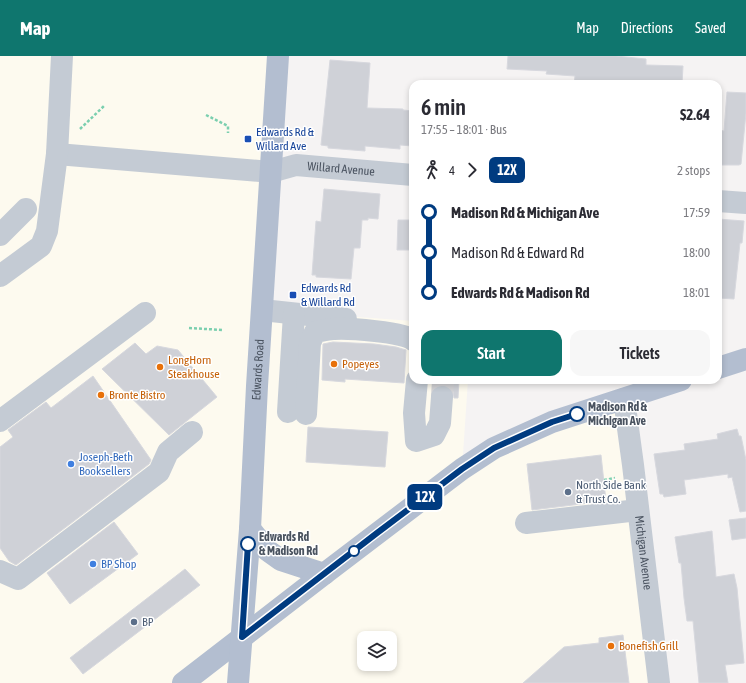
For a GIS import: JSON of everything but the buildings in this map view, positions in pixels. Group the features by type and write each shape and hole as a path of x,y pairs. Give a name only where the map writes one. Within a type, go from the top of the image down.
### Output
{"main road":[{"name":"Edwards Road","path":"238,683 250,529 278,56"},
{"path":"722,367 746,359"},
{"path":"183,683 462,469 494,448 552,422 669,384"},
{"path":"250,529 267,550 281,560 324,574"}],"street":[{"path":"0,276 41,246 47,232 57,154 62,56"},
{"path":"57,154 271,172"},
{"name":"Willard Avenue","path":"271,172 296,164 409,175"},
{"path":"722,201 746,203"},
{"path":"0,235 26,210"},
{"path":"262,310 409,326"},
{"path":"0,422 145,313"},
{"path":"294,314 297,413 310,343 315,332 333,329 399,333 409,336"},
{"path":"417,384 414,413 416,440 434,435 440,423 442,396"},
{"name":"Michigan Avenue","path":"624,399 659,683"},
{"path":"0,571 18,579 159,472 168,452 192,432"},
{"path":"526,523 638,510"}],"path":[{"path":"206,115 228,126 228,133"},
{"path":"189,328 223,330"},
{"path":"604,480 619,478"}],"shaded area":[{"path":"0,56 278,56 262,310 409,321 409,384 468,384 462,469 624,399 659,683 0,683"}],"tunnel":[{"path":"442,397 443,384"}],"bus line":[{"name":"12X","path":"248,544 242,637 462,469 494,448 552,422 577,414"}],"place":[{"name":"Edwards Rd & Willard Ave","path":"248,139"},
{"name":"Edwards Rd & Willard Rd","path":"293,295"},
{"name":"Popeyes","path":"334,364"},
{"name":"LongHorn Steakhouse","path":"160,367"},
{"name":"Bronte Bistro","path":"101,395"},
{"name":"Madison Rd & Michigan Ave","path":"577,414"},
{"name":"Joseph-Beth Booksellers","path":"71,464"},
{"name":"North Side Bank & Trust Co.","path":"568,492"},
{"name":"Edwards Rd & Madison Rd","path":"248,544"},
{"name":"BP Shop","path":"93,564"},
{"name":"BP","path":"134,622"},
{"name":"Bonefish Grill","path":"611,646"}]}
